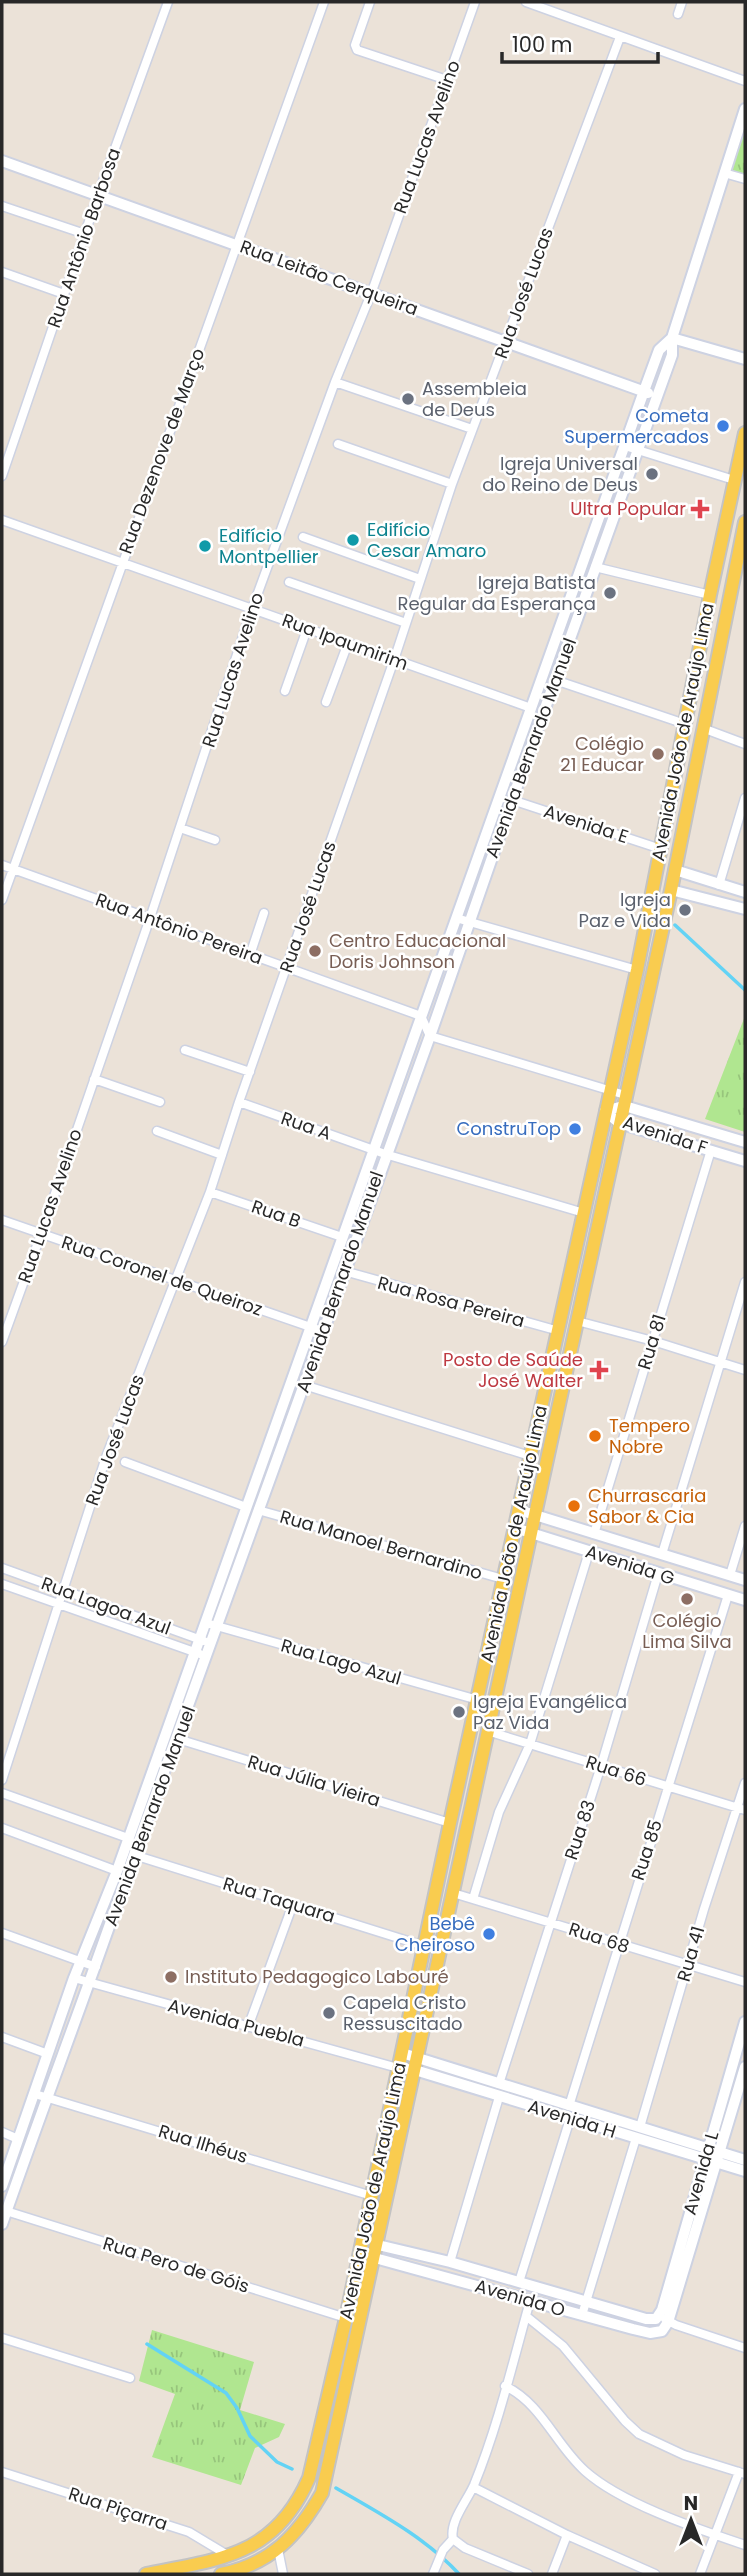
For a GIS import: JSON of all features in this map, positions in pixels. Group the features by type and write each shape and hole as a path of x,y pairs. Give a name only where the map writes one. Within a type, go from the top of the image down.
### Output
{"main road":[{"name":"Avenida João de Araújo Lima","path":"146,2574 229,2556 256,2544 274,2531 299,2501 309,2478 346,2318 450,1823 637,970 710,595 745,433"},
{"name":"Avenida João de Araújo Lima","path":"221,2574 241,2570 278,2549 294,2536 322,2493 741,567 745,522"},
{"path":"571,1270 587,1273"},
{"path":"566,1298 581,1302"}],"street":[{"name":"Rua Antônio Barbosa","path":"2,476 98,195 168,2"},
{"name":"Rua Dezenove de Março","path":"2,900 324,2"},
{"path":"370,2 355,45 357,50 447,80"},
{"name":"Rua Lucas Avelino","path":"2,1342 150,918 252,609 335,382 371,294 475,2"},
{"path":"526,2 745,81"},
{"path":"678,14 682,2"},
{"name":"Rua José Lucas","path":"2,1780 106,1457 210,1192 452,484 620,37"},
{"name":"Avenida Bernardo Manuel","path":"2,2224 178,1739 205,1641 258,1510 304,1385 672,355 672,338 745,109"},
{"name":"Rua Leitão Cerqueira","path":"2,160 657,396"},
{"path":"724,173 745,179"},
{"path":"2,206 85,234"},
{"path":"2,271 64,294"},
{"path":"672,338 745,359"},
{"name":"Avenida Bernardo Manuel","path":"211,1625 246,1507 510,765 659,350 672,338"},
{"path":"335,382 472,429"},
{"path":"338,444 452,484"},
{"path":"625,446 734,480"},
{"name":"Rua Ipaumirim","path":"2,520 531,708"},
{"path":"303,537 420,579"},
{"path":"595,567 710,595"},
{"path":"289,582 406,623"},
{"path":"285,691 307,629"},
{"path":"326,702 348,643"},
{"path":"555,680 685,724"},
{"path":"705,729 745,744"},
{"path":"510,765 523,770"},
{"path":"719,885 745,798"},
{"name":"Avenida E","path":"512,800 661,849"},
{"path":"180,828 215,840"},
{"name":"Rua Antônio Pereira","path":"2,865 421,1016"},
{"path":"675,870 745,892"},
{"path":"671,890 745,909"},
{"path":"250,955 264,913"},
{"path":"456,918 637,970"},
{"path":"421,1016 430,1036 610,1091 624,1100"},
{"path":"184,1050 250,1072"},
{"path":"94,1079 160,1102"},
{"name":"Avenida F","path":"745,1142 624,1100 605,1111 619,1123 745,1161"},
{"name":"Rua A","path":"239,1102 385,1154 584,1213"},
{"path":"157,1131 222,1155"},
{"name":"Rua 81","path":"594,1534 710,1150"},
{"name":"Rua B","path":"210,1192 342,1237"},
{"name":"Rua Coronel de Queiroz","path":"2,1220 322,1331"},
{"name":"Rua Rosa Pereira","path":"344,1271 559,1331"},
{"path":"662,1554 745,1282"},
{"path":"577,1321 653,1340 745,1370"},
{"path":"304,1385 530,1456"},
{"path":"274,1429 286,1433"},
{"path":"125,1462 246,1507"},
{"name":"Rua Manoel Bernardino","path":"258,1510 503,1579"},
{"name":"Avenida G","path":"519,1510 745,1580"},
{"path":"730,1575 745,1526"},
{"name":"Avenida G","path":"514,1528 745,1600"},
{"path":"473,1899 499,1812 530,1744 589,1552"},
{"name":"Rua Lagoa Azul","path":"2,1568 205,1641"},
{"name":"Rua 83","path":"499,2084 601,1766 658,1574"},
{"name":"Rua Lagoa Azul","path":"2,1584 201,1654"},
{"name":"Rua 85","path":"569,2106 728,1595"},
{"name":"Rua Lago Azul","path":"211,1625 478,1700"},
{"name":"Avenida Bernardo Manuel","path":"2,2186 80,1961 117,1871 152,1771 201,1654"},
{"name":"Rua 66","path":"487,1731 741,1809"},
{"name":"Rua Júlia Vieira","path":"178,1739 450,1823"},
{"path":"152,1771 164,1776"},
{"name":"Rua 41","path":"582,2315 688,1965 741,1809 745,1783"},
{"path":"2,1793 128,1838"},
{"path":"2,1828 117,1871"},
{"name":"Rua Taquara","path":"134,1855 424,1946"},
{"name":"Rua 68","path":"453,1893 745,1982"},
{"path":"248,2026 293,1904"},
{"path":"2,1933 96,1967"},
{"name":"Avenida Puebla","path":"74,1978 398,2068"},
{"name":"Avenida L","path":"662,2321 712,2156 745,2022"},
{"path":"2,2037 48,2054"},
{"name":"Avenida H","path":"402,2053 416,2064 499,2097 570,2119 638,2133"},
{"name":"Avenida H","path":"398,2068 416,2064 499,2084 712,2156 745,2171"},
{"name":"Avenida L","path":"712,2156 745,2067"},
{"name":"Rua Ilhéus","path":"35,2094 372,2196"},
{"path":"450,2262 499,2097"},
{"path":"519,2282 570,2119"},
{"path":"2,2133 19,2139"},
{"name":"Avenida H","path":"712,2156 745,2160"},
{"name":"Rua Pero de Góis","path":"6,2211 346,2318"},
{"name":"Avenida O","path":"376,2251 450,2262 662,2321 657,2332 644,2332 530,2301 376,2251"},
{"path":"433,2574 443,2550 453,2539 453,2528 489,2445 530,2301"},
{"path":"526,2315 563,2346 639,2434 684,2455 742,2473 700,2574"},
{"path":"662,2321 745,2348"},
{"path":"2,2338 130,2378"},
{"path":"505,2386 516,2391 537,2410 575,2461 589,2474 629,2498 745,2545"},
{"name":"Rua Piçarra","path":"2,2472 189,2532 229,2556"},
{"path":"473,2487 567,2535 655,2574"},
{"path":"552,2574 567,2535"},
{"path":"453,2539 465,2548 528,2574"},
{"path":"278,2549 284,2574"}],"green space":[{"path":"745,131 745,178 733,175 731,170"},
{"path":"745,1016 745,1132 705,1119"},
{"path":"152,2330 254,2362 240,2410 285,2424 279,2437 255,2448 241,2485 152,2457 175,2394 139,2381"}],"waterway":[{"path":"675,925 745,990"},
{"path":"147,2344 226,2393 237,2408 250,2436 277,2462 292,2469"},
{"path":"336,2488 416,2537 459,2574"}],"place":[{"name":"Assembleia de Deus","path":"408,399"},
{"name":"Cometa Supermercados","path":"723,426"},
{"name":"Igreja Universal do Reino de Deus","path":"652,474"},
{"name":"Ultra Popular","path":"700,509"},
{"name":"Edifício Cesar Amaro","path":"353,540"},
{"name":"Edifício Montpellier","path":"205,546"},
{"name":"Igreja Batista Regular da Esperança","path":"610,593"},
{"name":"Colégio 21 Educar","path":"658,754"},
{"name":"Igreja Paz e Vida","path":"685,910"},
{"name":"Centro Educacional Doris Johnson","path":"315,951"},
{"name":"ConstruTop","path":"575,1129"},
{"name":"Posto de Saúde José Walter","path":"599,1370"},
{"name":"Tempero Nobre","path":"595,1436"},
{"name":"Churrascaria Sabor & Cia","path":"574,1506"},
{"name":"Colégio Lima Silva","path":"687,1599"},
{"name":"Igreja Evangélica Paz Vida","path":"459,1712"},
{"name":"Bebê Cheiroso","path":"489,1934"},
{"name":"Instituto Pedagogico Labouré","path":"171,1977"},
{"name":"Capela Cristo Ressuscitado","path":"329,2013"}]}
